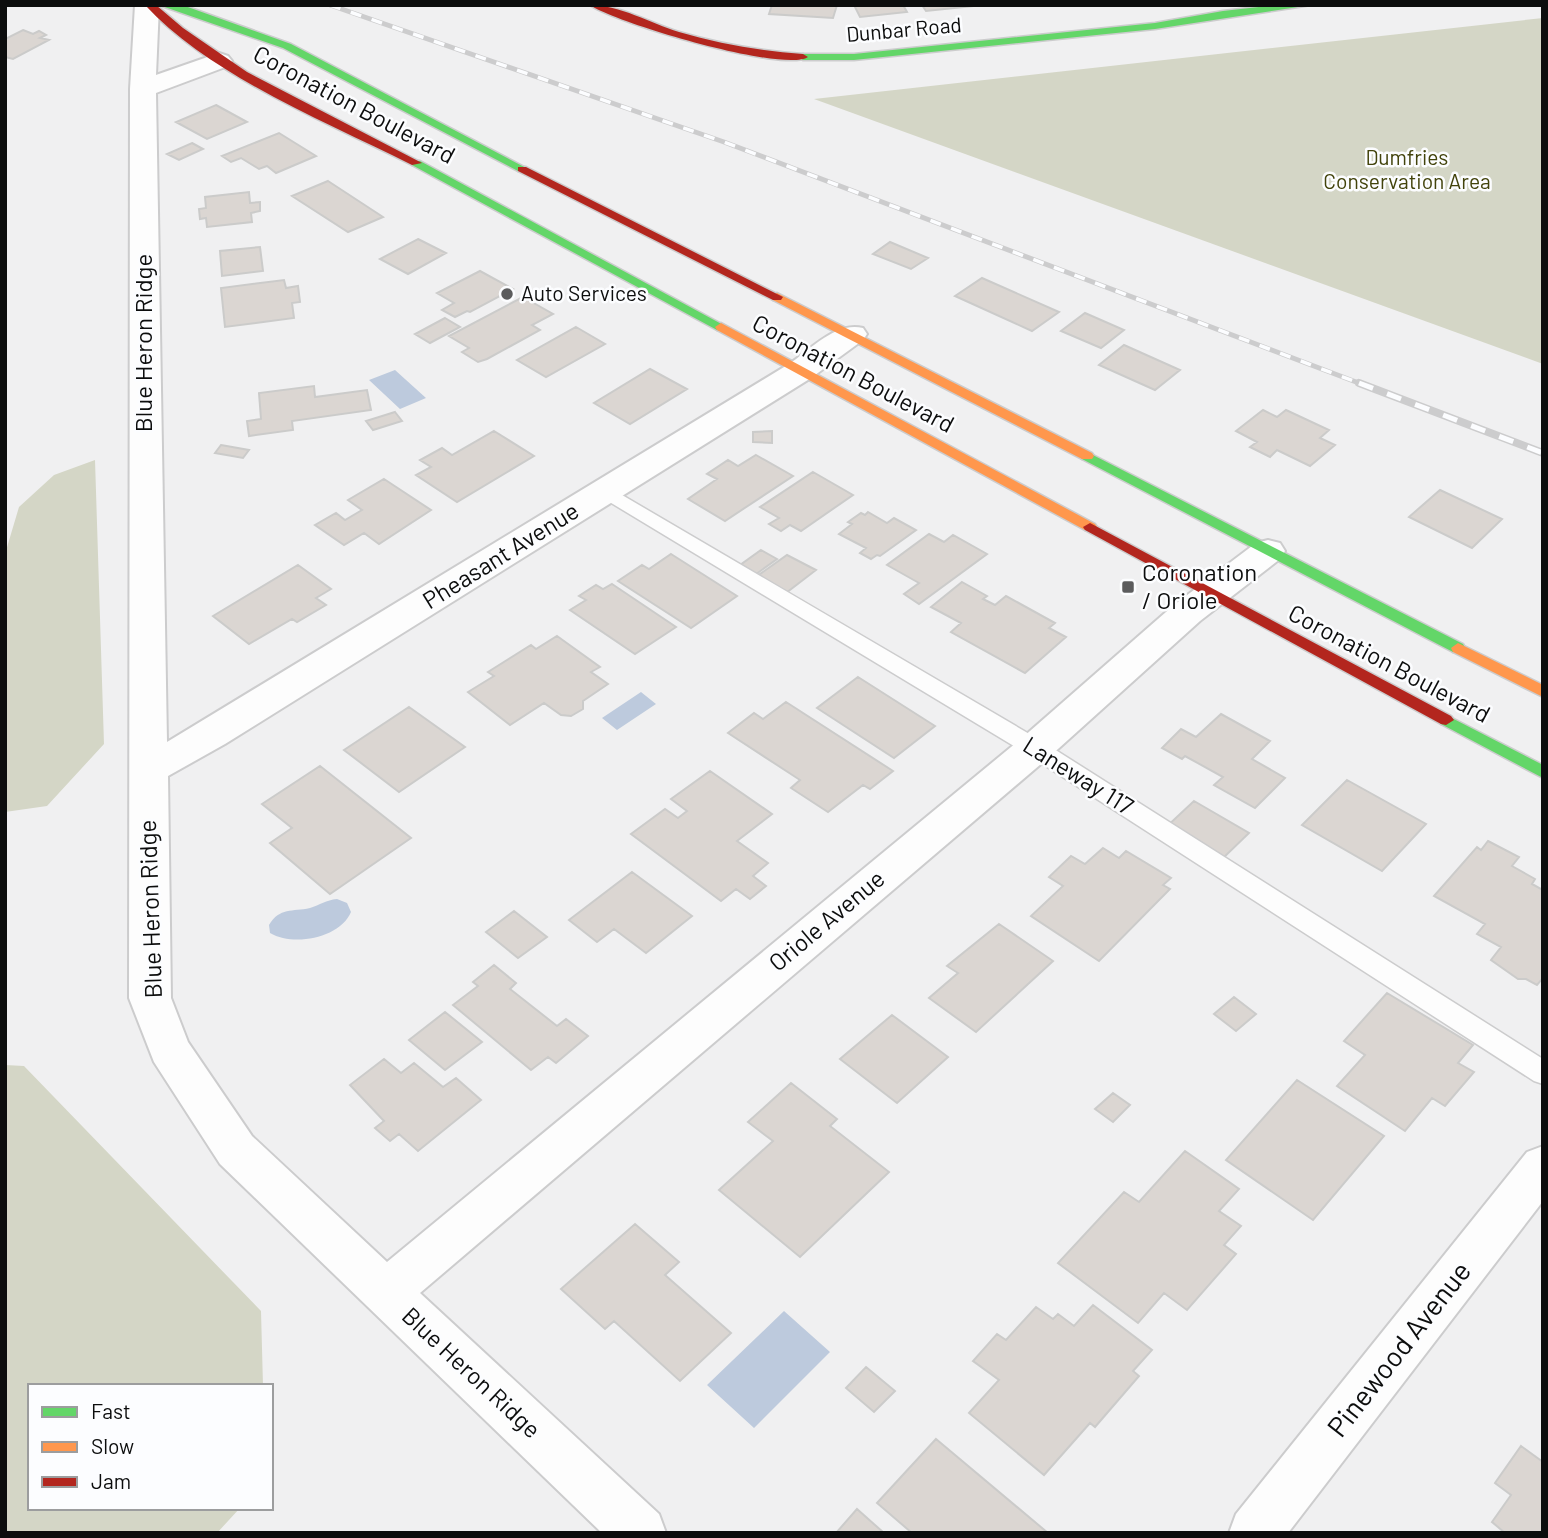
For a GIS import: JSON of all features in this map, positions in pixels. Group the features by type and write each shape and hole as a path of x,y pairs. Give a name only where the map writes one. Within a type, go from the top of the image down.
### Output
{"main road":[{"name":"Coronation Boulevard","path":"148,5 176,30 219,61 426,168 1543,772"},
{"name":"Coronation Boulevard","path":"164,5 182,8 288,46 460,150 852,334 1543,692"},
{"name":"Dunbar Road","path":"594,5 718,48 762,55 811,57 855,57 1155,26 1223,14 1306,5"},
{"path":"426,168 460,150"}],"street":[{"name":"Blue Heron Ridge","path":"148,5 143,89 146,770 150,998 169,1049 236,1150 640,1533"},
{"path":"143,89 219,61"},
{"name":"Pheasant Avenue","path":"146,770 212,735 800,370 852,334"},
{"name":"Oriole Avenue","path":"386,1292 1035,748 1211,593 1268,551"},
{"name":"Pinewood Avenue","path":"1255,1533 1543,1166"}],"lane":[{"name":"Laneway 117","path":"605,491 1035,748 1543,1073"}],"green space":[{"name":"Dumfries Conservation Area","path":"1543,18 1543,364 814,99"},
{"path":"95,460 104,744 47,806 5,812 5,554 19,507 54,475"},
{"path":"5,1065 24,1066 261,1311 263,1384 28,1384 28,1510 238,1510 217,1533 5,1533"}],"water":[{"path":"395,370 426,398 400,409 369,380"},
{"path":"641,692 656,704 617,730 602,718"},
{"path":"337,899 347,903 351,912 345,921 327,934 291,939 270,933 269,925 278,915"},
{"path":"784,1311 830,1352 754,1428 707,1385"}],"building":[{"path":"772,5 837,5 833,18 769,14"},
{"path":"854,5 903,5 907,12 860,17"},
{"path":"922,5 973,5 974,6 926,11"},
{"path":"23,30 33,34 39,31 46,35 40,38 49,40 13,59 5,57 5,39"},
{"path":"216,105 247,122 207,139 176,122"},
{"path":"279,133 316,156 276,173 267,166 259,169 241,158 231,162 222,156"},
{"path":"192,143 203,149 179,160 167,154"},
{"path":"328,181 383,217 348,232 292,196"},
{"path":"249,192 250,203 260,202 260,211 251,213 252,222 207,227 206,218 200,219 199,209 206,208 205,197"},
{"path":"418,239 446,253 408,274 380,259"},
{"path":"890,242 928,258 911,269 873,254"},
{"path":"260,247 263,271 222,276 220,251"},
{"path":"480,271 513,289 455,317 442,310 454,303 437,293"},
{"path":"982,278 1059,312 1032,331 955,296"},
{"path":"284,280 286,288 298,286 300,302 292,303 294,318 225,327 221,288"},
{"path":"523,297 553,314 532,325 540,330 487,359 478,362 462,352 469,348 449,336"},
{"path":"1085,313 1124,330 1101,348 1061,331"},
{"path":"445,318 460,327 430,343 415,334"},
{"path":"576,327 605,344 546,377 517,360"},
{"path":"1124,345 1180,370 1155,390 1099,365"},
{"path":"650,369 687,389 630,424 594,403"},
{"path":"314,386 315,397 367,390 371,410 292,421 293,430 249,436 247,421 261,419 259,393"},
{"path":"1263,410 1277,417 1286,410 1329,430 1320,438 1335,445 1310,466 1277,450 1270,457 1250,447 1257,442 1236,431"},
{"path":"395,412 402,421 373,430 366,421"},
{"path":"494,431 534,456 457,502 416,475 431,467 420,460 442,448 452,455"},
{"path":"772,431 772,443 753,442 753,432"},
{"path":"221,445 249,450 243,458 215,453"},
{"path":"756,455 793,476 725,521 688,499 717,479 707,474 728,460 738,466"},
{"path":"813,472 853,495 801,531 790,525 781,531 769,524 779,518 760,507"},
{"path":"384,479 431,510 379,544 364,533 344,545 315,525 336,513 345,520 362,510 348,500"},
{"path":"1440,490 1502,519 1472,548 1409,517"},
{"path":"868,512 887,523 894,518 916,530 880,556 871,559 860,553 866,548 839,534 852,524 848,522 861,513 865,515"},
{"path":"929,534 944,542 953,535 987,554 919,604 904,594 919,583 887,565"},
{"path":"761,550 777,559 752,577 736,568"},
{"path":"671,554 737,596 691,628 618,581 642,565 649,569"},
{"path":"787,555 816,570 782,596 753,579"},
{"path":"298,565 331,589 316,598 326,605 297,622 292,619 249,644 213,616"},
{"path":"962,582 987,596 983,599 995,605 1006,596 1055,623 1049,628 1066,637 1025,673 951,632 961,623 931,607"},
{"path":"612,584 676,627 635,654 570,610 586,600 579,596 596,585 603,589"},
{"path":"557,636 600,667 591,672 608,684 583,701 583,709 571,716 561,715 544,703 510,725 468,692 494,676 488,672 531,645 536,649"},
{"path":"858,677 935,726 894,758 817,708"},
{"path":"786,702 893,771 870,789 863,785 828,812 791,788 800,780 728,733 754,713 763,719"},
{"path":"409,707 465,747 399,792 344,750"},
{"path":"1221,714 1270,741 1252,759 1285,778 1255,808 1214,785 1223,777 1185,756 1182,759 1162,748 1181,729 1196,737"},
{"path":"320,766 411,838 330,894 270,843 292,828 262,804"},
{"path":"710,771 772,814 737,841 768,863 753,876 766,886 750,899 736,889 721,901 631,834 665,809 678,818 687,811 671,799"},
{"path":"1347,780 1426,824 1382,871 1302,825"},
{"path":"1194,801 1249,833 1219,862 1164,829"},
{"path":"1488,841 1519,857 1512,866 1535,879 1532,884 1543,890 1543,978 1537,985 1526,979 1518,979 1491,960 1501,947 1477,934 1485,924 1434,896 1477,847 1481,850"},
{"path":"1103,848 1119,858 1126,851 1171,878 1163,885 1170,889 1099,961 1031,916 1063,886 1049,877 1071,856 1085,864"},
{"path":"632,872 692,916 646,953 614,929 597,942 569,920"},
{"path":"514,911 547,937 518,958 486,932"},
{"path":"999,924 1053,961 976,1032 929,998 958,973 947,966"},
{"path":"494,965 516,983 510,989 557,1026 566,1019 588,1036 556,1063 548,1057 531,1070 453,1005 478,986 473,982"},
{"path":"1387,993 1473,1045 1458,1063 1474,1072 1445,1106 1432,1098 1405,1131 1337,1086 1365,1055 1344,1041"},
{"path":"1234,997 1256,1014 1236,1031 1214,1014"},
{"path":"445,1012 482,1042 445,1070 409,1040"},
{"path":"892,1015 948,1057 897,1103 840,1059"},
{"path":"384,1059 401,1073 414,1063 443,1087 456,1078 481,1100 418,1151 399,1134 390,1141 375,1128 384,1121 350,1085"},
{"path":"1297,1080 1384,1136 1313,1220 1226,1160"},
{"path":"791,1083 837,1119 830,1126 889,1172 800,1257 719,1190 773,1141 748,1122"},
{"path":"1113,1093 1130,1105 1113,1122 1095,1109"},
{"path":"1185,1151 1239,1189 1219,1211 1241,1226 1224,1245 1236,1254 1187,1310 1164,1293 1138,1323 1058,1263 1124,1192 1139,1202"},
{"path":"635,1224 679,1262 665,1275 731,1333 680,1381 614,1321 605,1329 561,1289"},
{"path":"1093,1305 1152,1350 1133,1371 1139,1376 1095,1427 1090,1423 1044,1475 969,1413 999,1380 973,1361 997,1334 1006,1340 1036,1307 1053,1319 1058,1314 1074,1326"},
{"path":"866,1367 895,1391 874,1412 846,1388"},
{"path":"936,1439 1048,1533 912,1533 877,1503"},
{"path":"1521,1446 1543,1462 1543,1533 1505,1533 1492,1522 1511,1495 1495,1483"},
{"path":"857,1509 884,1533 836,1533"}],"railway":[{"path":"330,5 724,142 1364,385"},
{"path":"1359,383 1543,453"}],"traffic: fast":[{"path":"164,5 182,8 287,46 522,169"},
{"path":"803,57 854,57 1155,26 1223,14 1306,5"},
{"path":"416,163 721,327"},
{"path":"1087,456 1458,648"},
{"path":"1446,720 1543,772"}],"traffic: slow":[{"path":"777,297 1087,456"},
{"path":"721,327 1090,527"},
{"path":"1458,648 1543,692"}],"traffic: jam":[{"path":"150,5 179,30 243,74 416,163"},
{"path":"595,5 696,40 746,51 803,57"},
{"path":"522,169 777,297"},
{"path":"1090,527 1446,720"}],"place":[{"name":"Auto Services","path":"507,294"},
{"name":"Coronation / Oriole","path":"1128,587"}]}
